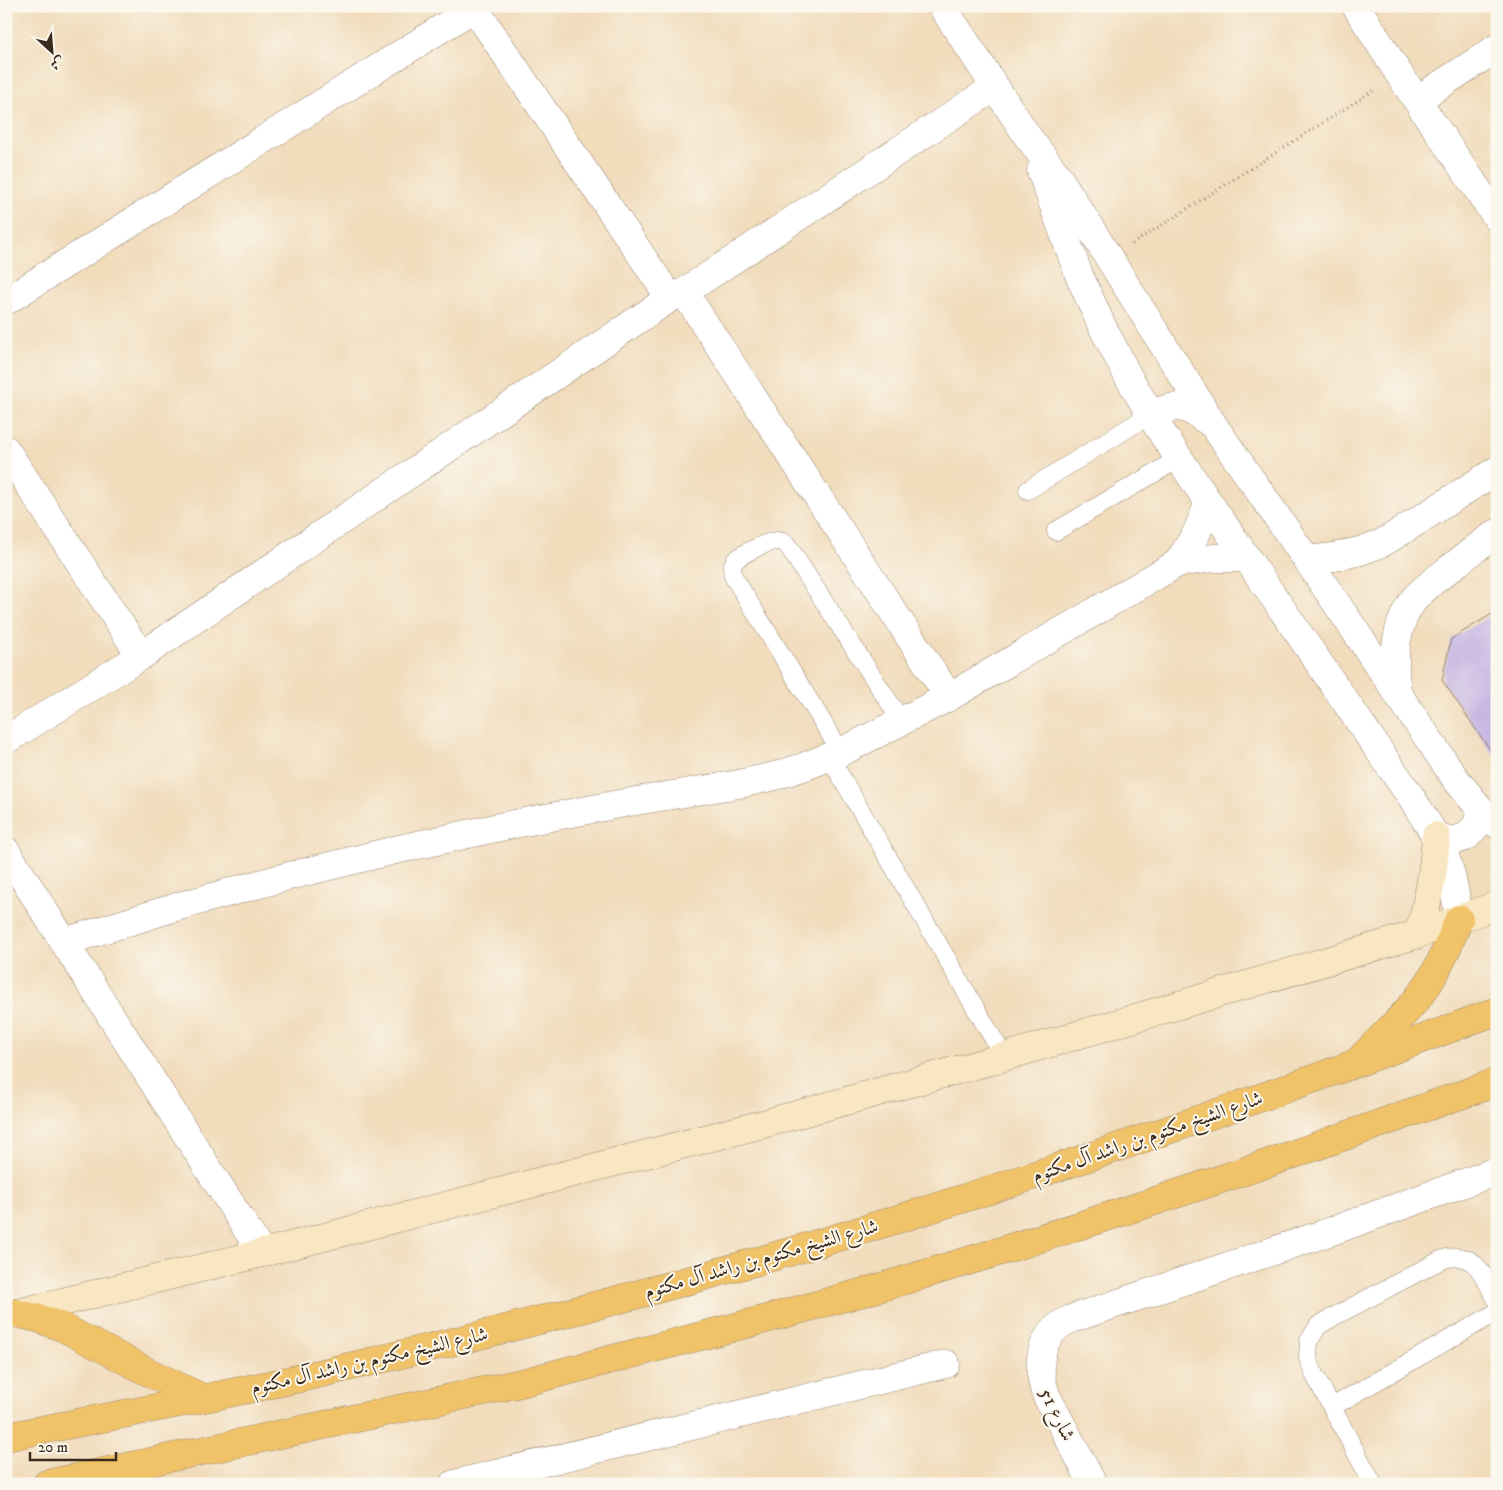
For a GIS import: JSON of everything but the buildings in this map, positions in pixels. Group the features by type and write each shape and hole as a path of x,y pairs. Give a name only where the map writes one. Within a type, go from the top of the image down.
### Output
{"main road":[{"path":"1354,1065 1414,1003 1433,977 1449,946 1459,919"},
{"name":"شارع الشيخ مكتوم بن راشد آل مكتوم","path":"6,1437 203,1398 351,1366 633,1295 756,1261 998,1188 1354,1065 1497,1011"},
{"path":"47,1484 521,1383 882,1287 1131,1209 1266,1164 1497,1082"},
{"path":"11,1314 40,1319 62,1326 150,1373 203,1398"}],"street":[{"path":"942,6 1028,137 1057,175 1214,426 1455,778 1489,817 1477,825 1466,837 1451,841 1436,836"},
{"path":"1356,6 1399,74 1497,218"},
{"path":"6,301 474,7 677,295 949,697"},
{"path":"1417,100 1497,48"},
{"path":"6,740 142,656 677,295 994,87"},
{"path":"1028,137 1080,275 1103,328 1129,378 1209,503 1436,836 1447,862 1459,919"},
{"path":"1151,414 1174,406 1186,408 1214,426"},
{"path":"6,450 142,656"},
{"path":"1307,560 1334,558 1382,543 1497,470"},
{"path":"1178,563 1196,534 1209,503"},
{"path":"1397,691 1394,664 1398,638 1404,617 1415,598 1442,574 1496,535"},
{"path":"64,942 285,877 395,850 519,823 775,776 803,768 902,722 949,697 1178,563 1212,558 1247,558"},
{"path":"1418,934 1432,886 1436,836"},
{"path":"6,851 262,1253"},
{"path":"11,1314 262,1253 763,1124 1004,1057 1418,934 1497,905"},
{"name":"شارع 51","path":"1093,1484 1047,1397 1043,1385 1041,1360 1046,1340 1056,1327 1071,1319 1329,1232 1497,1171"},
{"path":"454,1484 946,1364"}],"lane":[{"path":"1028,490 1151,414"},
{"path":"1056,531 1180,458"},
{"path":"902,722 788,546 777,540 770,542 741,556 733,563 733,576 1004,1057"},
{"path":"1374,1484 1314,1374 1308,1358 1310,1341 1318,1326 1441,1260 1452,1256 1464,1257 1474,1263 1497,1300"},
{"path":"1332,1407 1497,1312"}],"path":[{"path":"1110,258 1399,74"}]}
